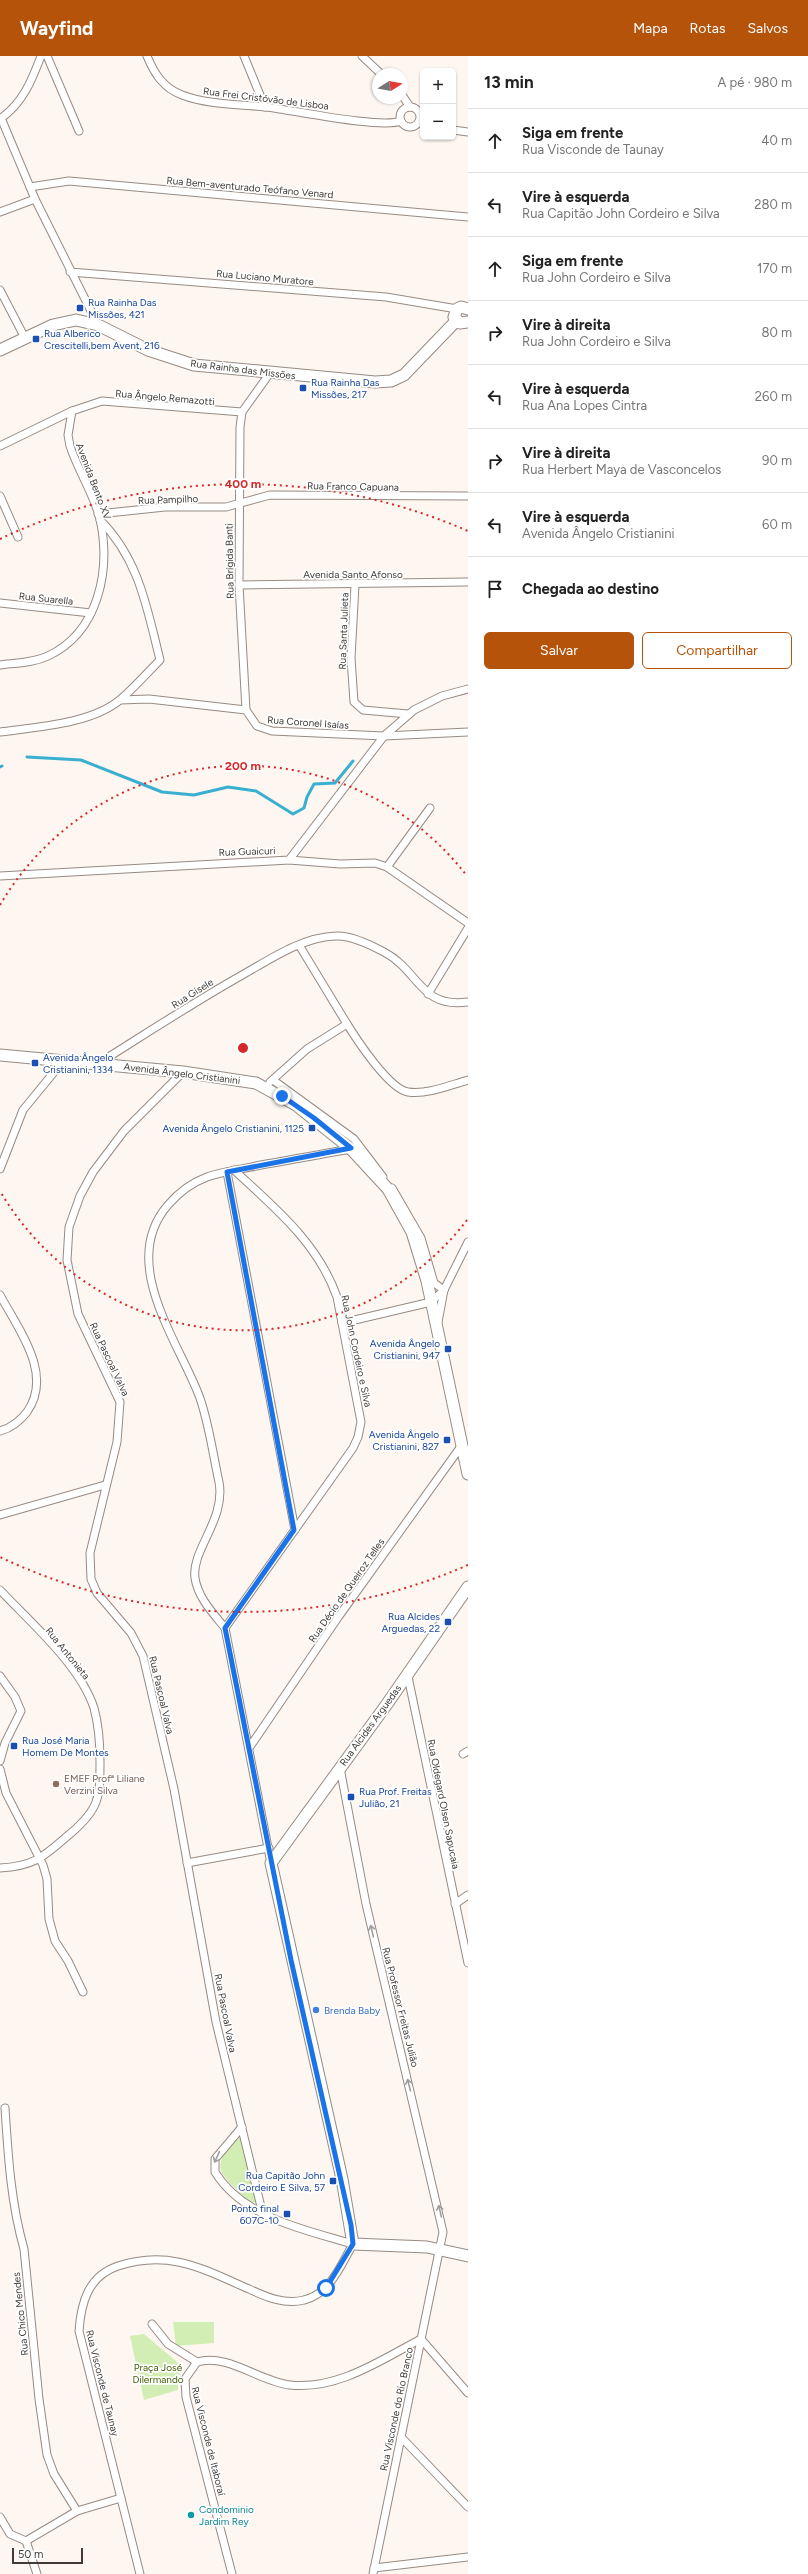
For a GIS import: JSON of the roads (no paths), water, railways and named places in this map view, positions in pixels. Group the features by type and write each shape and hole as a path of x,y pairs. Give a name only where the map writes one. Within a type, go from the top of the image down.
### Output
{"street":[{"path":"42,56 25,93 19,102 1,118 35,200 98,325"},
{"path":"48,56 79,130"},
{"name":"Rua Frei Cristóvão de Lisboa","path":"146,56 158,79 167,87 181,95 212,103 265,107 374,123 401,121"},
{"path":"244,56 265,107"},
{"path":"362,56 375,68"},
{"path":"408,104 410,107 418,110 420,118"},
{"path":"410,107 403,110 401,121 410,127 420,122"},
{"path":"456,130 468,132"},
{"name":"Rua Bem-aventurado Teófano Venard","path":"30,187 69,181 468,217"},
{"path":"0,212 35,200"},
{"name":"Rua Luciano Muratore","path":"70,272 386,297 465,308"},
{"path":"0,290 25,338"},
{"path":"465,308 454,312 456,321 460,323 468,322"},
{"name":"Rua Rainha das Missões","path":"0,350 67,321 76,320 98,325 148,350 174,360 209,367 375,382 391,381 404,375 456,321"},
{"path":"242,412 270,373"},
{"name":"Rua Ângelo Remazotti","path":"0,446 88,404 116,401 217,412 242,412"},
{"name":"Avenida Bento XV","path":"0,665 36,660 60,650 73,637 91,613 100,595 104,579 99,517 70,446 68,430 72,411"},
{"name":"Rua Brígida Banti","path":"242,412 240,427 238,585 246,710"},
{"name":"Rua Franco Capuana","path":"239,505 270,495 468,496"},
{"path":"0,496 18,537"},
{"name":"Rua Pampilho","path":"99,517 165,508 212,508 239,505"},
{"path":"0,732 50,725 87,716 120,700 160,660 141,590 131,562 119,541 99,517"},
{"name":"Avenida Santo Afonso","path":"238,585 355,585 468,582"},
{"name":"Rua Santa Julieta","path":"355,585 350,658 354,702 363,710 408,714"},
{"name":"Rua Suarella","path":"0,603 91,613"},
{"name":"Rua Guaicuri","path":"0,876 289,860 384,736 408,714 426,703 468,688"},
{"path":"120,700 149,699 246,710"},
{"name":"Rua Coronel Isaías","path":"246,710 253,722 262,729 384,736 468,732"},
{"path":"386,867 430,808"},
{"path":"289,860 340,864 375,863 386,867 468,923"},
{"path":"428,994 468,928"},
{"name":"Rua Gisele","path":"99,1063 224,985 300,945 336,936 375,947 392,957 428,994 445,1003 468,1002"},
{"path":"300,945 356,1038 400,1089 417,1092 468,1080"},
{"path":"347,1024 307,1049 269,1083 354,1139 399,1196 421,1238 434,1283 444,1290"},
{"name":"Avenida Ângelo Cristianini","path":"0,1055 99,1063 269,1083 351,1148 388,1189 412,1232 422,1262 467,1469"},
{"path":"0,1169 23,1110 64,1060"},
{"name":"Rua Pascoal Valva","path":"183,1072 124,1131 92,1172 80,1196 69,1227 67,1260 78,1314 120,1402 117,1442 105,1485 90,1553 91,1580 97,1593 132,1633 143,1656 174,1789 216,2022 263,2215"},
{"path":"351,1148 231,1171 208,1177 178,1193 154,1225 148,1253 159,1306 171,1337 198,1393 219,1483 219,1505 196,1566 195,1578 203,1600 225,1628 250,1748 271,1862 342,2179 353,2244"},
{"path":"231,1171 294,1530"},
{"name":"Rua John Cordeiro e Silva","path":"225,1628 353,1448 360,1429 359,1406 337,1297 321,1260 306,1240 284,1217 231,1171"},
{"path":"436,1328 444,1290 468,1242"},
{"path":"342,1323 431,1302 444,1290"},
{"path":"0,1296 32,1359 38,1381 32,1404 21,1419 0,1431"},
{"name":"Rua Décio de Queiroz Telles","path":"250,1748 339,1616 462,1445"},
{"path":"0,1515 105,1485"},
{"name":"Rua Alcides Arguedas","path":"271,1862 387,1704 407,1672 468,1587"},
{"name":"Rua Antonieta","path":"0,1590 76,1675 87,1692 97,1721 100,1776 96,1806 85,1821 40,1859 25,1866 0,1868"},
{"name":"Rua Oldegard Olsen Sapucaia","path":"407,1672 468,1963"},
{"path":"0,1676 15,1697 21,1711 2,1740 0,1761"},
{"name":"Rua Professor Freitas Julião","path":"340,1767 390,2007 441,2216 443,2232 440,2249"},
{"path":"0,1769 3,1792 40,1859 47,1879 51,1931 83,1992"},
{"path":"188,1863 269,1848"},
{"path":"455,1904 468,1895"},
{"name":"Rua Chico Mendes","path":"5,2108 7,2147 19,2231 24,2249 39,2399 47,2455 54,2474 77,2511"},
{"path":"242,2127 220,2152 214,2164 215,2172 243,2201 263,2215 353,2244 391,2247 404,2245 440,2249 468,2256"},
{"name":"Rua Visconde de Taunay","path":"140,2574 79,2331 83,2299 89,2288 103,2274 113,2268 140,2259 174,2259 197,2267 267,2297 299,2301 315,2296 326,2288 353,2244"},
{"name":"Rua Visconde do Rio Branco","path":"374,2571 440,2249"},
{"path":"152,2324 168,2344 197,2362 209,2360 228,2364 260,2378 290,2386 311,2386 347,2377 421,2339 468,2393"},
{"name":"Rua Visconde de Itaboraí","path":"197,2362 185,2379 186,2397 232,2574"},
{"path":"401,2437 468,2507"},
{"path":"26,2541 77,2511 121,2498"},
{"path":"0,2518 10,2534 26,2541 37,2574"},
{"path":"374,2571 468,2557"}],"waterway":[{"path":"27,757 81,760 162,792 194,795 228,787 256,791 293,814 304,808 307,797 314,784 335,783 353,761"}],"place":[{"name":"Rua Rainha Das Missões, 421","path":"80,308"},
{"name":"Rua Alberico Crescitelli,bem Avent, 216","path":"36,339"},
{"name":"Rua Rainha Das Missões, 217","path":"303,388"},
{"name":"Avenida Ângelo Cristianini, 1334","path":"35,1063"},
{"name":"Avenida Ângelo Cristianini, 1125","path":"312,1128"},
{"name":"Avenida Ângelo Cristianini, 947","path":"448,1349"},
{"name":"Avenida Ângelo Cristianini, 827","path":"447,1440"},
{"name":"Rua Alcides Arguedas, 22","path":"448,1622"},
{"name":"Rua José Maria Homem De Montes","path":"14,1746"},
{"name":"EMEF Profª Liliane Verzini Silva","path":"56,1784"},
{"name":"Rua Prof. Freitas Julião, 21","path":"351,1797"},
{"name":"Brenda Baby","path":"316,2010"},
{"name":"Rua Capitão John Cordeiro E Silva, 57","path":"333,2181"},
{"name":"Ponto final 607C-10","path":"287,2214"},
{"name":"Condominio Jardim Rey","path":"191,2515"}],"park label":[{"name":"Praça José Dilermando","path":"158,2372"}]}
